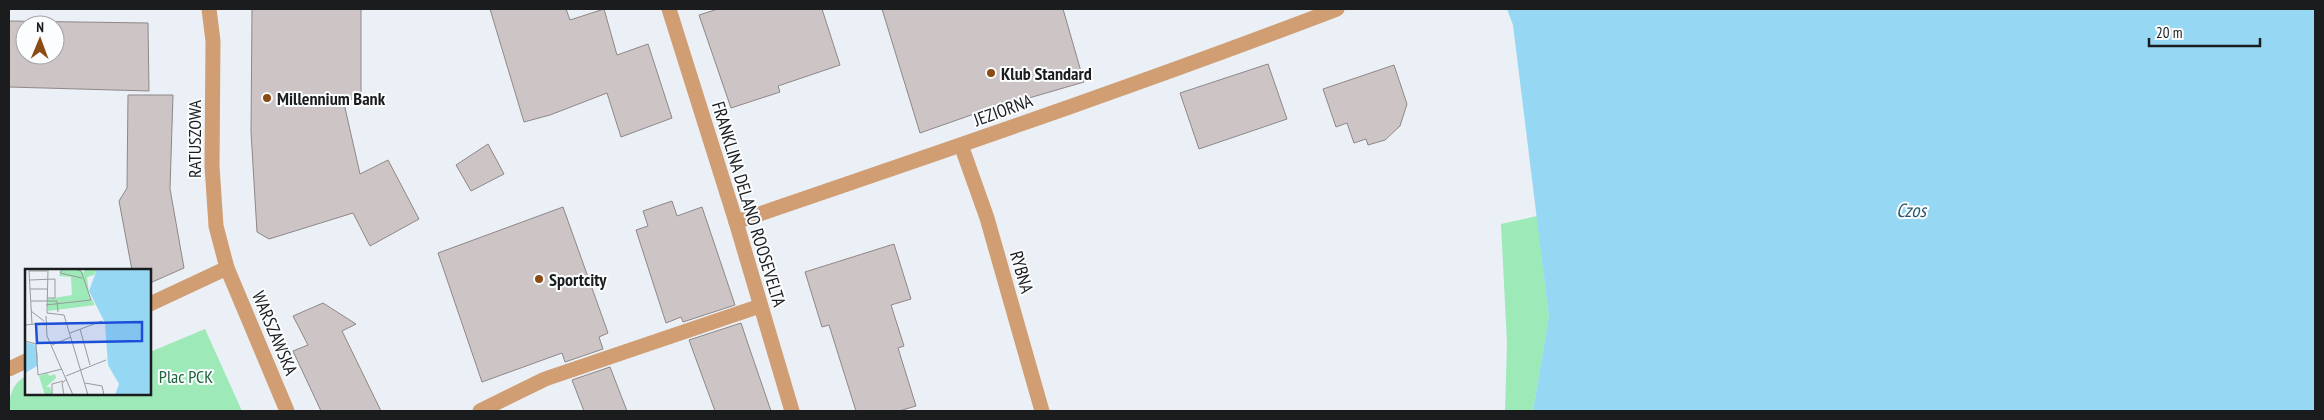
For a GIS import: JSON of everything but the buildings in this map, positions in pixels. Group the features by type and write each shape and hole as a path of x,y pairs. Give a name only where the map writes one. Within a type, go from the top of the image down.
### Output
{"street":[{"name":"RATUSZOWA","path":"209,9 214,41 212,166 216,226 227,268"},
{"name":"FRANKLINA DELANO ROOSEVELTA","path":"669,9 736,222 792,411"},
{"name":"JEZIORNA","path":"736,222 962,145 1229,50 1337,9"},
{"name":"RYBNA","path":"962,145 987,218 1042,411"},
{"path":"151,304 227,268"},
{"name":"WARSZAWSKA","path":"227,268 288,411"},
{"path":"480,411 545,379 760,306"},
{"path":"9,369 25,361"}],"green space":[{"path":"1537,216 1549,318 1533,411 1505,411 1507,343 1501,224"},
{"name":"Plac PCK","path":"205,329 242,411 9,411 14,386 25,377 25,395 151,395 151,352"}],"water":[{"name":"Czos","path":"1507,9 2315,9 2315,411 1533,411 1549,317 1513,25"}],"place":[{"name":"Klub Standard","path":"991,73"},
{"name":"Millennium Bank","path":"267,98"},
{"name":"Sportcity","path":"539,279"}]}
